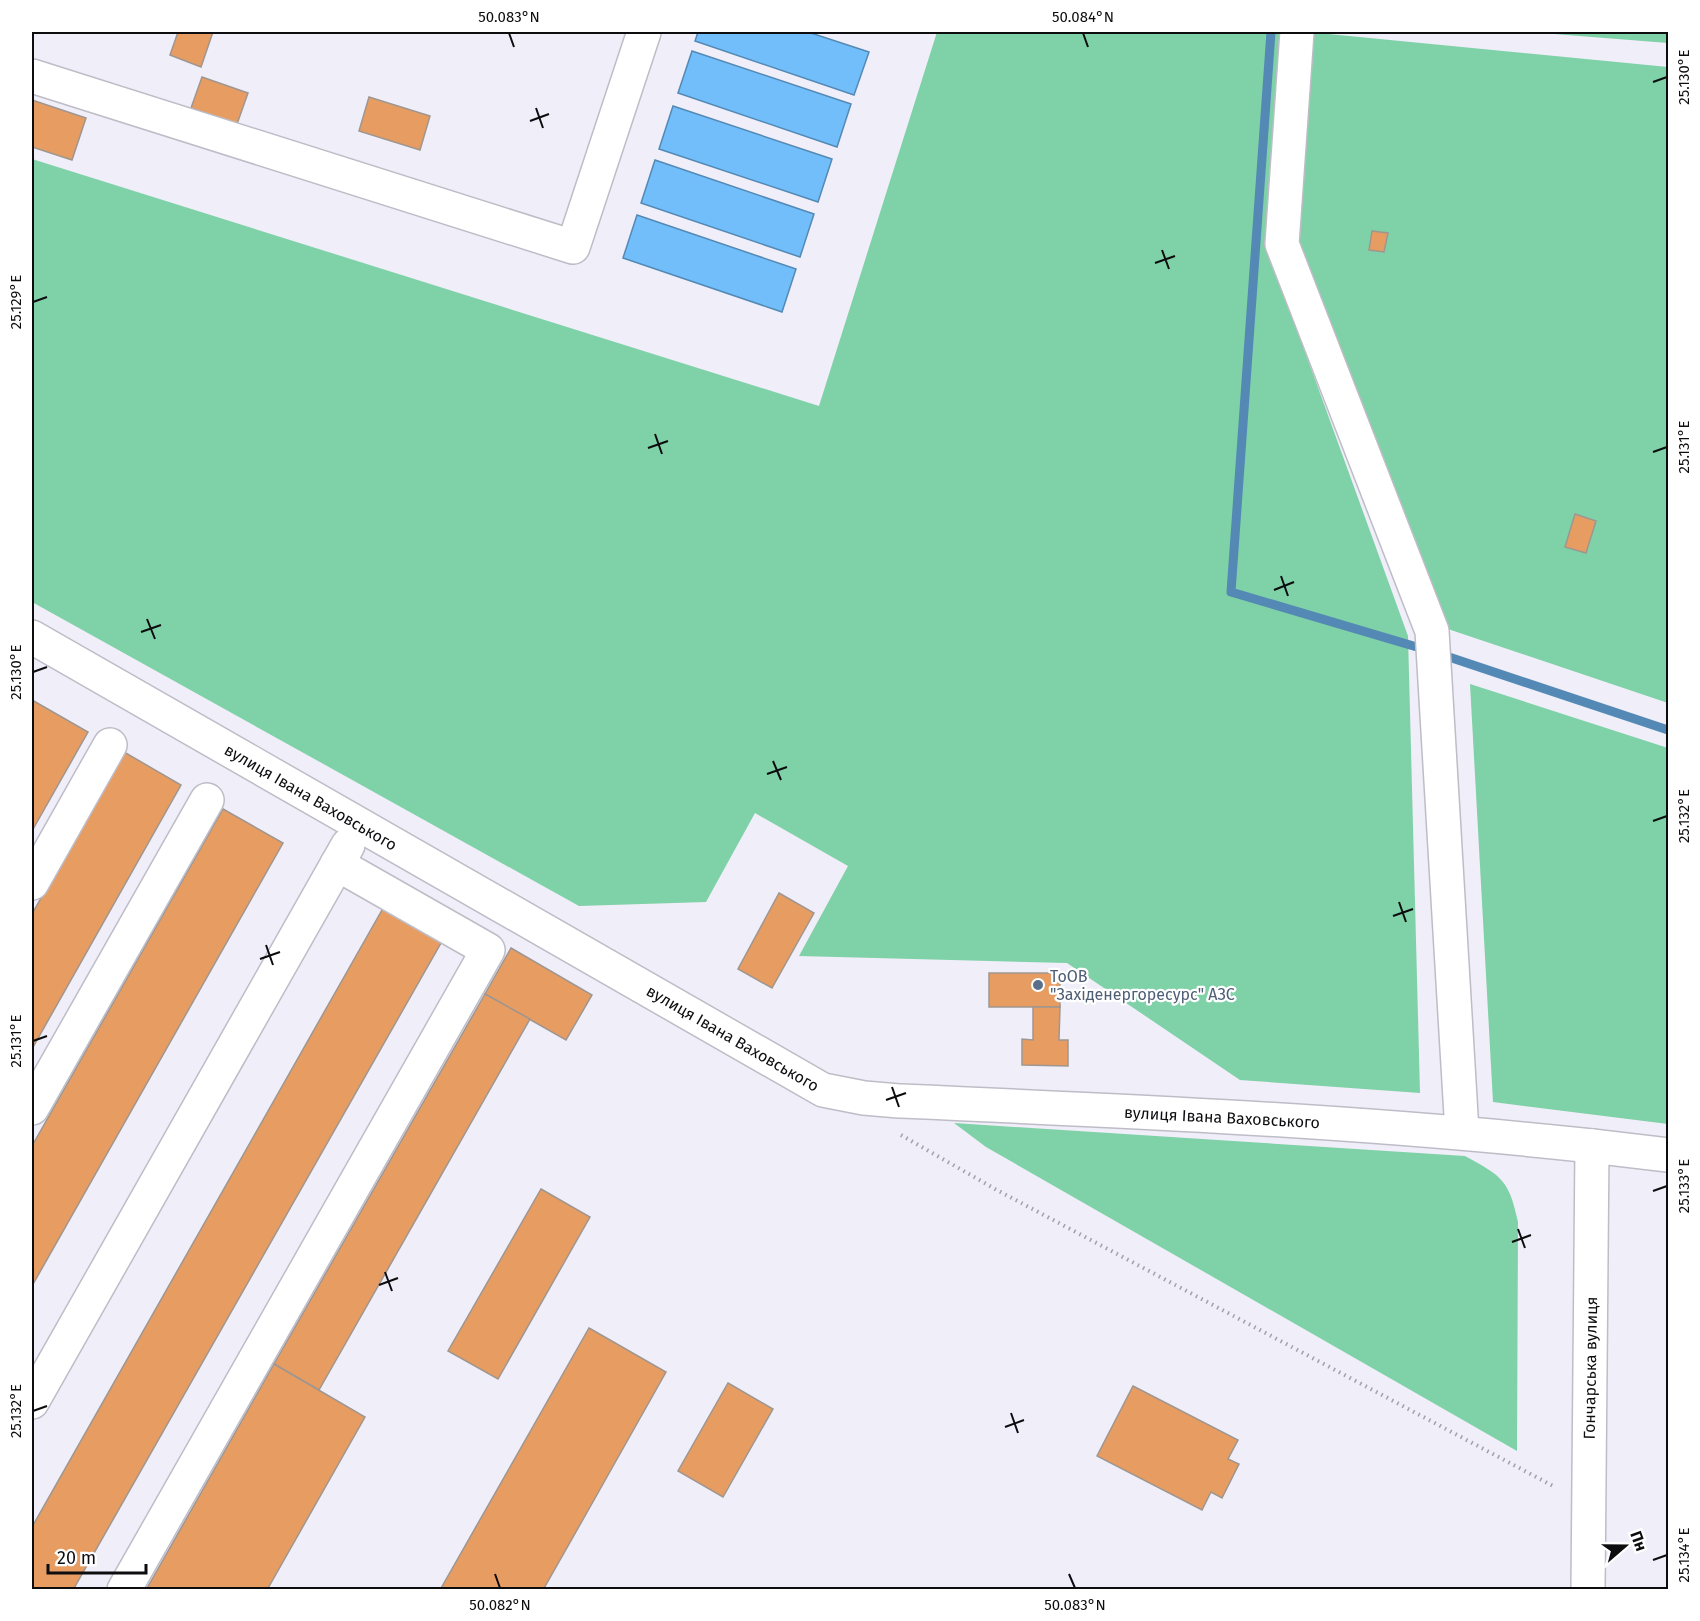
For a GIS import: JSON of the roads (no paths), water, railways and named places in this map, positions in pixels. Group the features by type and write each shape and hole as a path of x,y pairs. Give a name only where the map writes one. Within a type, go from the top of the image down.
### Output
{"street":[{"path":"32,76 573,247 644,32"},
{"path":"1297,32 1282,244 1432,631 1462,1132"},
{"name":"вулиця Івана Ваховського","path":"32,637 823,1090 864,1098 899,1101 1229,1116 1462,1132 1668,1155"},
{"path":"32,883 110,745"},
{"path":"32,1108 207,800"},
{"path":"32,1402 359,825"},
{"path":"124,1590 488,950 337,864"},
{"name":"Гончарська вулиця","path":"1588,1590 1592,1146"}],"water":[{"path":"698,32 808,32 869,52 854,95 695,41"},
{"path":"692,51 851,104 837,147 678,93"},
{"path":"673,106 832,159 818,202 659,149"},
{"path":"655,160 814,214 800,257 641,203"},
{"path":"637,215 796,269 782,312 623,258"}],"waterway":[{"path":"1271,32 1231,592 1427,650"},
{"path":"1440,654 1668,730"}],"place":[{"name":"ТоОВ \"Західенергоресурс\" АЗС","path":"1038,985"}]}
